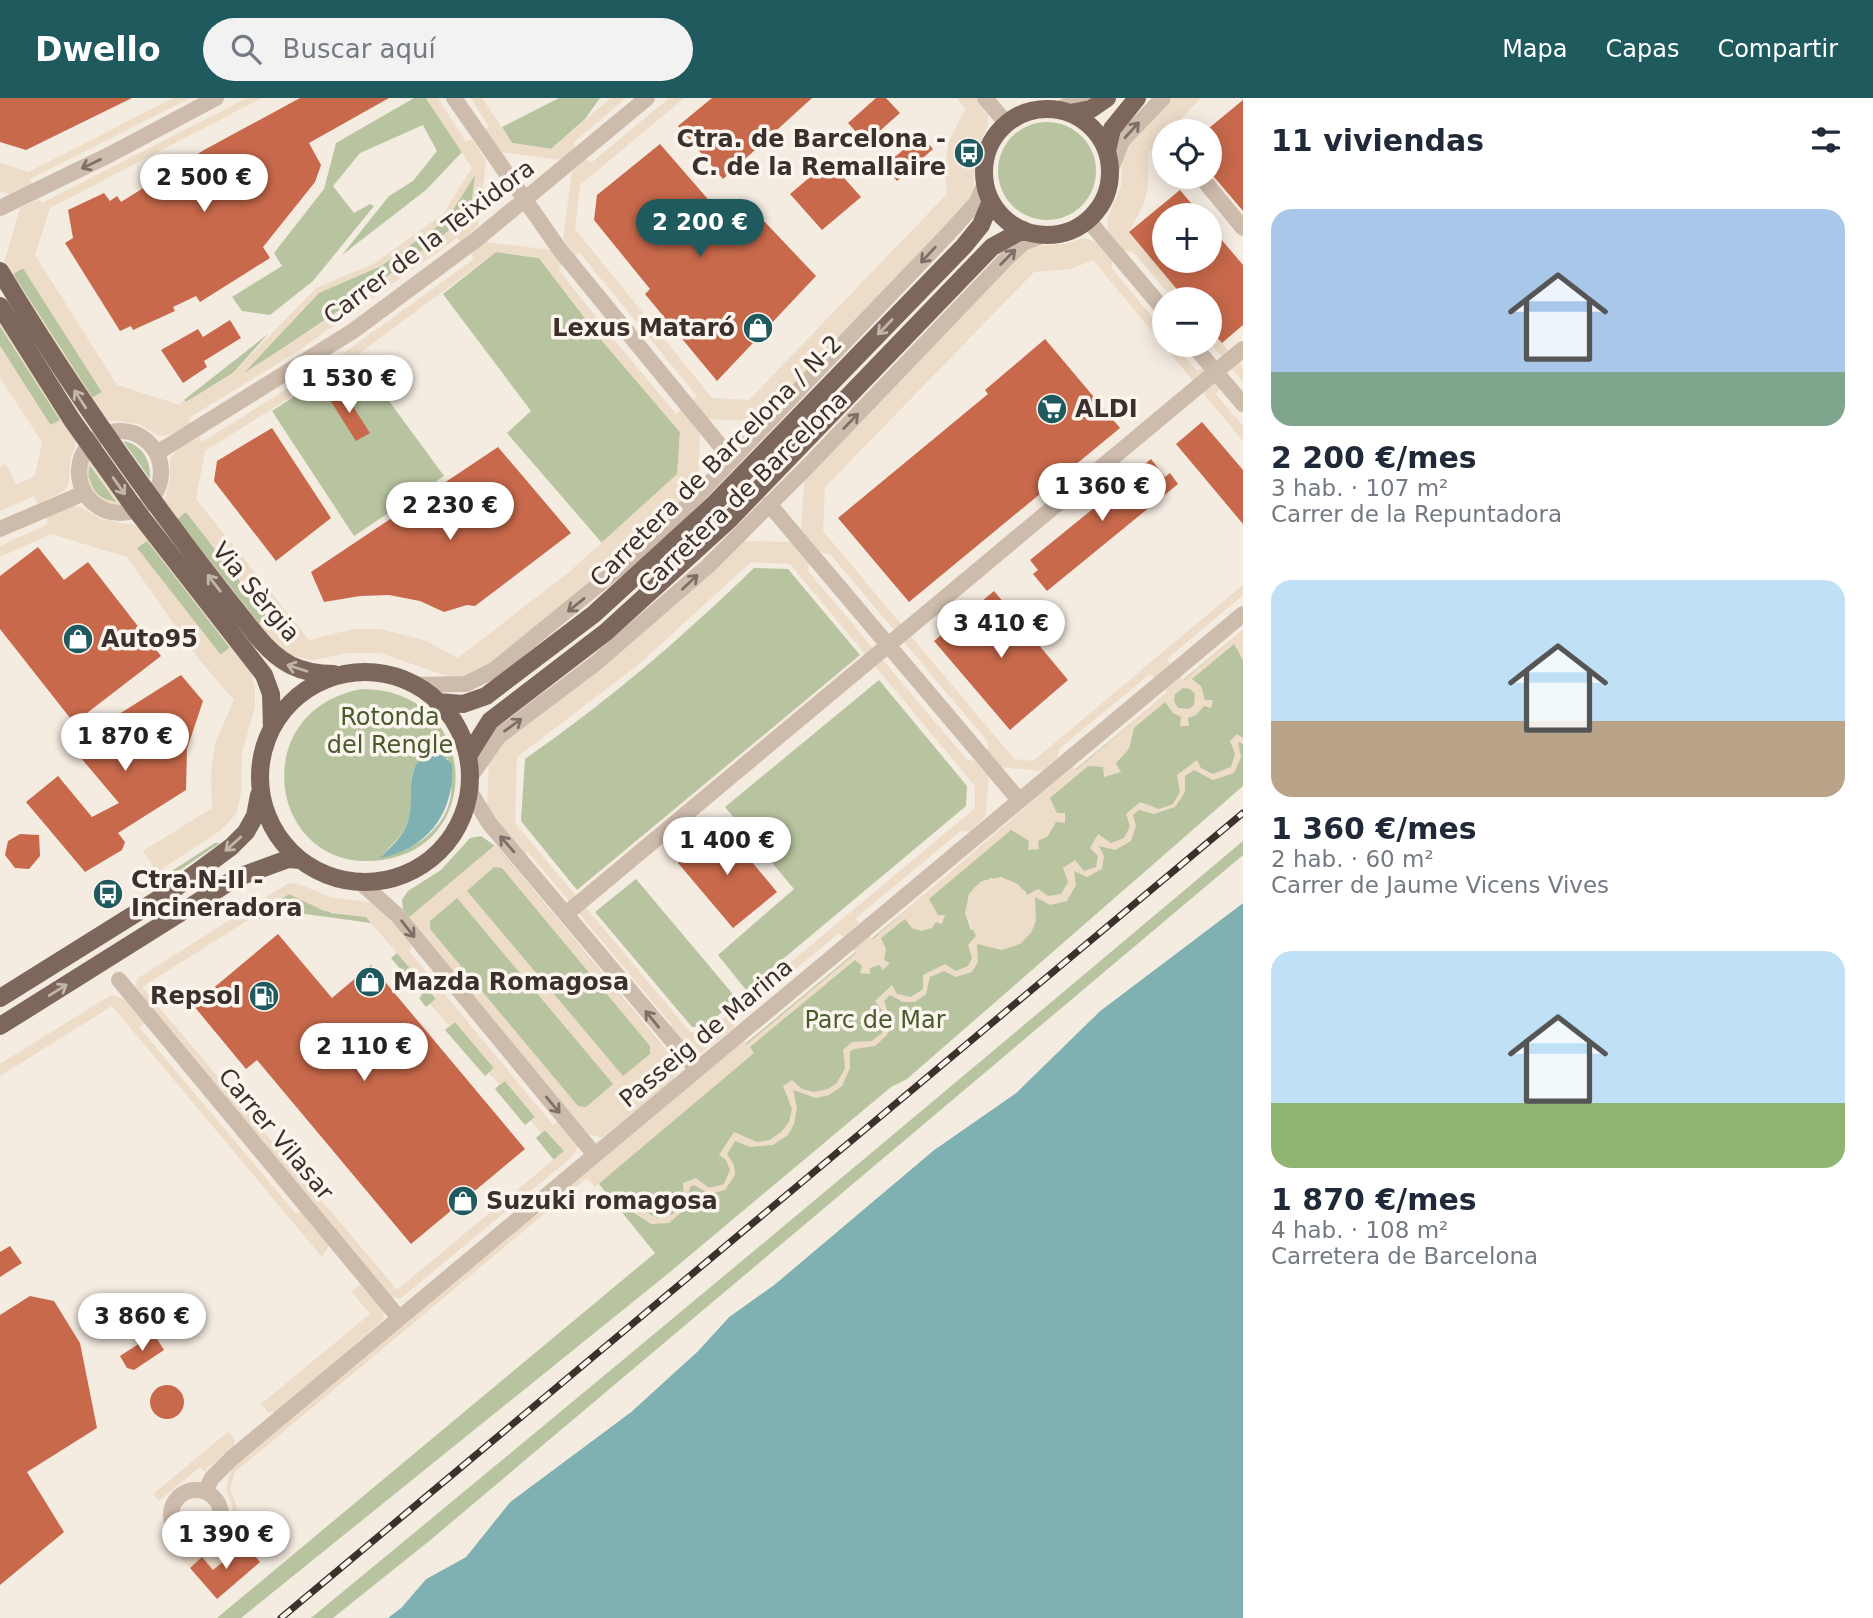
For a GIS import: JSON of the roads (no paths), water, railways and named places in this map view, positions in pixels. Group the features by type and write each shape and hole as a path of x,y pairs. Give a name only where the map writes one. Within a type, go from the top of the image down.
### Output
{"main road":[{"path":"1107,98 1091,109 1036,110 1007,124 990,145 984,170 985,183 991,201 1010,223 1023,230 1043,235 1062,234 1088,220 1105,197 1112,129 1137,98"},
{"path":"1064,111 1093,128 1109,160"},
{"name":"Carretera de Barcelona / N-2","path":"437,702 463,704 486,696 594,614 658,558 964,246 981,225 991,201"},
{"name":"Carretera de Barcelona / N-2","path":"468,756 491,721 606,632 673,573 767,482 992,247 1023,230"},
{"name":"Via Sèrgia","path":"0,271 96,438"},
{"name":"Via Sèrgia","path":"0,306 264,675 271,694 272,728"},
{"name":"Via Sèrgia","path":"143,505 273,655 299,670 348,674"},
{"path":"0,998 170,892 231,847 246,832 255,816 264,746 272,728 291,702 318,684 348,674 382,674 414,685 437,702 460,732 468,756 466,807 450,838 425,863 394,878 360,882 333,877 300,860 268,819 260,785"},
{"path":"0,1026 236,878 288,859 300,860"}],"street":[{"path":"0,208 111,154 216,98"},
{"path":"454,98 524,201 625,332 733,460"},
{"name":"Carrer de la Teixidora","path":"157,453 352,331 524,201 648,98"},
{"path":"985,98 1007,124"},
{"path":"1064,111 1082,98"},
{"path":"1109,160 1122,141 1163,98"},
{"name":"Carretera de Barcelona","path":"414,685 467,684 494,670 646,546 733,460 949,233 977,202 985,183"},
{"path":"1211,189 1243,228"},
{"path":"1088,220 1152,296"},
{"name":"Carretera de Barcelona","path":"469,783 499,736 596,663 652,616 769,504 1005,260 1023,243 1043,235"},
{"path":"566,914 1243,349"},
{"path":"1204,357 1243,404"},
{"path":"128,431 150,443 157,453 161,472 143,505 112,513 91,502 84,493 78,473 83,452 96,438 128,431"},
{"path":"0,529 84,493"},
{"path":"769,504 1019,800"},
{"name":"Passeig de Marina","path":"205,1491 212,1478 232,1458 1243,614"},
{"path":"469,783 489,823 697,1070"},
{"path":"360,882 396,914 595,1155"},
{"name":"Carrer Vilasar","path":"119,980 399,1318"}],"water":[{"path":"433,754 442,755 452,764 449,798 443,812 425,837 397,853 380,858 399,838 407,824 411,783 416,765"},
{"path":"1243,903 1243,1618 388,1618 401,1608 426,1579 466,1557 510,1502 631,1412 698,1351 729,1317 774,1285 934,1150 1016,1093 1100,1011"}],"railway":[{"path":"281,1618 1243,813"}],"place":[{"name":"Ctra. de Barcelona - C. de la Remallaire","path":"969,153"},
{"name":"Lexus Mataró","path":"758,328"},
{"name":"ALDI","path":"1052,409"},
{"name":"Auto95","path":"78,639"},
{"name":"Ctra.N-II - Incineradora","path":"108,894"},
{"name":"Mazda Romagosa","path":"370,982"},
{"name":"Repsol","path":"264,996"},
{"name":"Suzuki romagosa","path":"463,1201"}],"park label":[{"name":"Rotonda del Rengle","path":"390,731"},
{"name":"Parc de Mar","path":"875,1020"}]}
